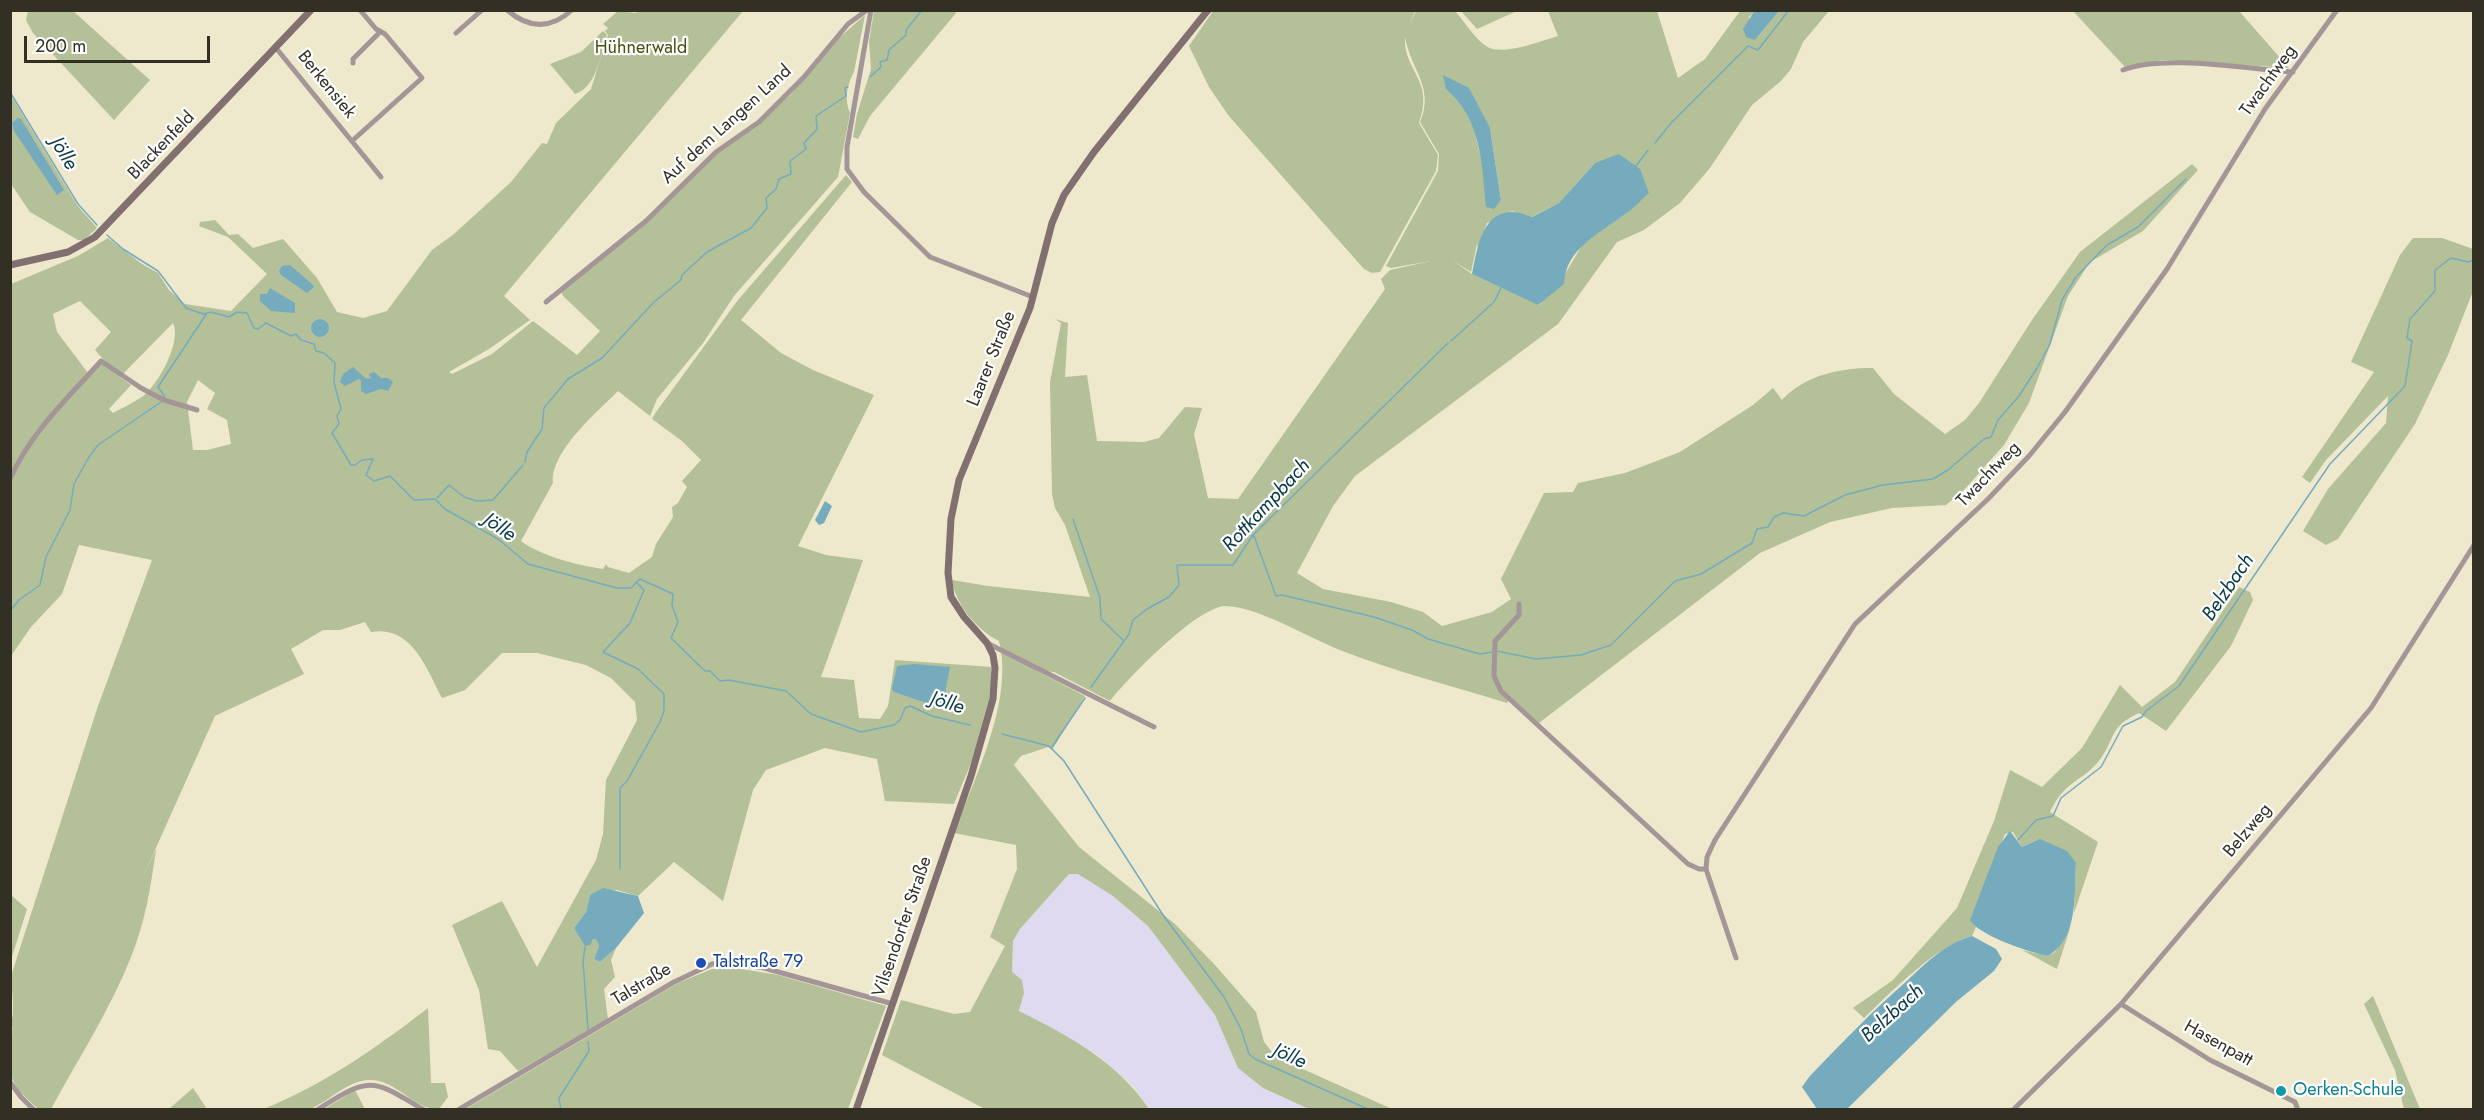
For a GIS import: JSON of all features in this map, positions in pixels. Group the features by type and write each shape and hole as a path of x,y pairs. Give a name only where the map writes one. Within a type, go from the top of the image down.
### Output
{"street":[{"name":"Blackenfeld","path":"10,265 68,252 90,241 311,10"},
{"name":"Berkensiek","path":"352,141 422,78 385,34 380,32 360,10"},
{"path":"456,33 482,10"},
{"path":"507,10 518,18 549,25 561,20 572,10"},
{"name":"Auf dem Langen Land","path":"869,10 849,137 847,169 864,192 930,257 1033,297"},
{"name":"Auf dem Langen Land","path":"546,302 646,221 716,153 759,122 797,84 848,24 869,10"},
{"name":"Laarer Straße","path":"979,753 989,720 995,682 993,655 987,643 964,618 951,597 948,573 953,498 1033,297 1052,223 1069,186 1208,10"},
{"name":"Twachtweg","path":"1706,869 1707,857 1715,840 1855,624 1988,500 2030,456 2065,412 2167,269 2265,109 2337,10"},
{"name":"Berkensiek","path":"353,63 353,59 380,32"},
{"name":"Berkensiek","path":"276,48 381,177"},
{"path":"2122,70 2138,64 2162,62 2293,72"},
{"path":"10,479 42,428 101,361 141,388 164,400 197,410"},
{"name":"Belzweg","path":"2013,1110 2121,1004 2372,708 2474,545"},
{"path":"1519,604 1519,615 1495,641 1494,676 1501,691 1688,864 1699,869 1706,869 1736,958"},
{"path":"987,643 1154,727"},
{"name":"Vilsendorfer Straße","path":"856,1110 979,753"},
{"name":"Talstraße","path":"459,1110 674,982 712,964 726,962 764,968 893,1004"},
{"name":"Hasenpatt","path":"2121,1004 2210,1060 2295,1102 2298,1110"},
{"path":"10,1018 10,1025"},
{"path":"10,1082 34,1110"},
{"path":"317,1110 362,1084 384,1086 424,1110"}],"shaded area":[{"path":"1069,874 1078,874 1113,896 1148,926 1215,1015 1238,1068 1263,1088 1309,1109 1149,1109 1134,1087 1098,1055 1019,1012 1024,993 1012,972 1013,941 1020,929"}],"green space":[{"name":"Hühnerwald","path":"640,10 743,11 504,296 530,320 489,349 449,372 452,374 492,354 533,321 577,355 600,331 563,296 561,291 640,229 716,154 790,95 830,46 865,15 854,72 847,92 850,113 838,177 734,296 703,343 657,399 650,416 618,391 576,433 559,458 554,471 553,483 521,541 539,552 560,560 603,569 606,564 608,567 629,573 652,557 656,544 673,517 672,507 678,503 687,487 682,481 701,460 682,441 652,419 738,300 846,175 852,182 741,320 781,353 813,370 874,395 798,546 826,555 863,560 821,677 854,680 859,718 880,719 888,706 895,660 991,667 992,685 986,720 954,804 885,801 877,759 825,748 766,770 753,790 723,901 674,862 638,896 617,890 590,895 586,912 574,928 581,937 598,940 599,946 594,959 600,962 616,948 611,960 615,977 604,989 608,1019 518,1071 500,1051 488,1049 479,990 452,925 502,901 537,967 596,860 603,834 606,780 637,720 635,702 611,678 586,665 537,653 502,653 465,690 442,698 416,651 397,635 371,632 365,622 340,630 323,630 291,649 304,674 215,716 142,879 156,849 144,918 123,977 51,1109 38,1109 19,1091 11,1077 13,1003 11,976 98,706 152,560 79,545 62,594 31,627 11,656 11,284 78,256 108,238 142,264 158,273 169,290 185,304 231,311 267,274 228,237 199,226 200,222 215,220 229,235 238,234 253,248 283,239 317,278 337,312 363,318 387,311 432,250 454,234 511,182 542,143 547,144 556,123 591,89 608,35 605,31 608,28 603,24 618,11 636,13","holes":["80,301 111,332 95,350 103,359 88,373 57,332 53,314","173,323 175,331 171,352 155,383 142,397 113,413 109,409 131,385 120,377","198,380 215,393 207,409 227,420 231,444 207,450 193,450 187,402"]},
{"path":"955,10 956,13 870,116 858,139 853,137 857,114 871,69 869,42 874,11"},
{"path":"28,11 73,11 150,80 114,120 33,33 26,20"},
{"path":"1213,11 1415,11 1409,26 1416,11 1455,11 1482,43 1493,49 1501,50 1521,47 1558,36 1548,11 1657,11 1678,78 1705,59 1740,11 1755,11 1749,17 1755,40 1779,11 1829,11 1803,42 1791,69 1781,81 1752,105 1710,168 1680,203 1644,230 1617,242 1558,324 1355,476 1333,506 1297,573 1323,589 1391,602 1423,612 1442,626 1492,612 1511,599 1501,579 1544,493 1573,492 1578,483 1625,473 1680,452 1753,405 1773,388 1782,400 1801,384 1812,379 1848,369 1873,368 1894,394 1945,434 1965,420 1979,403 2032,320 2080,252 2192,164 2198,170 2143,231 2090,262 2068,296 2029,403 2004,445 1965,489 1946,505 1892,508 1830,522 1760,553 1539,723 1510,698 1507,703 1385,666 1332,647 1269,617 1238,607 1225,606 1213,609 1181,630 1147,661 1110,701 1054,672 1035,670 1085,696 1052,750 1048,747 1021,756 1014,765 1079,847 1175,924 1215,965 1256,1012 1264,1042 1276,1057 1392,1109 1309,1109 1263,1088 1238,1068 1215,1015 1148,926 1113,896 1078,874 1069,874 1020,929 1013,941 1012,972 1022,980 1024,993 1019,1011 1056,1030 1107,1064 1137,1092 1149,1109 985,1109 882,1055 901,1000 954,1014 970,1012 1005,946 990,937 1017,869 1016,845 954,833 990,738 997,713 1002,664 999,641 983,630 968,615 962,607 952,580 1090,597 1065,525 1055,508 1052,494 1050,382 1061,323 1055,319 1068,323 1065,377 1087,375 1097,441 1144,442 1159,438 1185,407 1202,408 1194,434 1208,498 1238,499 1385,289 1381,279 1390,270 1431,261 1391,268 1386,266 1438,171 1439,154 1420,122 1425,99 1405,37 1409,59 1423,96 1419,123 1438,155 1436,171 1380,272 1372,273 1364,269 1228,115 1209,87 1189,46","holes":["1461,101 1490,128 1501,199 1482,163 1474,129","1595,163 1649,193 1624,215 1584,242 1565,274 1539,305 1472,274 1452,260 1471,272 1477,244 1478,248 1487,223 1512,211 1531,217 1559,203"]},
{"path":"1461,11 1517,11 1477,29"},
{"path":"2073,11 2239,11 2289,68 2162,60 2125,67"},
{"path":"603,31 607,35 593,78 582,91 575,94 550,64 581,52"},
{"path":"10,94 77,205 97,228 84,240 78,240 30,212 11,184"},
{"path":"2413,238 2442,238 2473,249 2473,291 2448,355 2415,424 2338,539 2326,545 2303,531 2328,489 2386,423 2388,396 2326,460 2310,483 2302,477 2374,372 2351,362 2400,255"},
{"path":"2239,587 2250,592 2253,600 2231,646 2166,731 2139,713 2129,718 2117,729 2098,762 2061,794 2050,812 2098,842 2074,913 2076,863 2033,842 2022,847 2013,832 2005,834 1971,920 1976,927 1972,936 1958,941 1930,959 1864,1018 1853,1008 1893,980 1957,908 1994,821 2010,770 2042,787 2082,748 2120,685 2142,707 2175,682"},
{"path":"11,895 27,909 11,960"},
{"path":"2071,925 2057,969 2022,950 2048,956 2055,952"},
{"path":"730,967 778,975 886,1006 848,1109 464,1110 678,983 712,969"},
{"path":"2373,996 2420,1109 2404,1109 2395,1070 2364,1004"},
{"path":"428,1008 431,1083 445,1083 448,1097 439,1109 421,1105 387,1084 368,1080 352,1084 310,1109 294,1111 264,1109 329,1077 390,1037"},
{"path":"193,1088 207,1109 169,1109"},
{"path":"355,1090 365,1109 323,1110"}],"water":[{"path":"1755,10 1779,11 1755,40 1746,37 1743,29"},
{"path":"1443,75 1469,88 1490,128 1501,200 1494,209 1486,207 1481,158 1473,128 1458,101 1446,89"},
{"path":"18,118 21,119 64,190 57,195 14,131 12,123"},
{"path":"1619,154 1640,169 1649,193 1631,210 1585,243 1570,261 1564,284 1538,305 1472,274 1482,234 1494,218 1502,213 1513,212 1532,217 1559,203 1595,163"},
{"path":"290,265 313,285 314,287 307,293 281,275 279,271 282,266"},
{"path":"270,288 295,303 295,313 271,311 260,301 260,294 267,294"},
{"path":"320,319 326,322 329,328 326,334 320,337 314,334 311,328 314,322"},
{"path":"353,367 365,378 371,379 369,374 374,372 381,378 388,378 393,382 388,391 381,389 366,394 361,391 359,379 345,386 340,382 343,374"},
{"path":"825,501 832,506 824,523 819,525 815,520"},
{"path":"914,664 950,667 942,708 894,692 892,689 897,666"},
{"path":"2010,831 2022,847 2040,839 2067,851 2076,863 2070,927 2058,948 2048,956 2018,947 1983,932 1970,920 1998,847"},
{"path":"603,888 638,896 644,913 616,948 600,962 594,959 599,946 597,940 593,939 590,945 585,946 574,928 586,912 590,895"},
{"path":"1972,936 1996,949 2002,959 1994,971 1957,1001 1847,1109 1817,1109 1802,1087 1809,1077 1870,1015 1930,960 1945,948"}],"waterway":[{"path":"870,77 881,67 880,62 887,60 889,50 906,35 906,30 922,10"},
{"name":"Rottkampbach","path":"1655,143 1671,123 1748,46 1758,50 1789,10"},
{"path":"525,462 527,452 542,429 544,408 568,379 602,358 654,302 681,280 682,275 707,252 751,228 767,208 766,198 776,189 779,179 791,174 790,161 806,149 804,143 817,129 816,116 846,96 845,88 848,87"},
{"name":"Jölle","path":"10,92 78,204 97,225"},
{"name":"Rottkampbach","path":"1636,166 1648,150"},
{"path":"1497,651 1536,659 1581,655 1611,645 1675,581 1701,574 1752,543 1757,529 1768,527 1774,517 1783,513 1804,516 1845,495 1883,485 1933,479 1948,470 1984,439 1991,437 1998,420 2019,396 2050,344 2062,300 2076,277 2107,245 2138,227 2186,179"},
{"name":"Jölle","path":"107,235 123,249 158,271 186,308 203,314 211,312 229,317 237,312 247,313 254,328 258,329 266,323 291,336 296,334 301,340 314,344 316,351 324,353 335,363 334,382 341,409 337,416 339,424 332,433 351,465 362,460 373,459 366,475 374,481 390,476 414,500 435,499 445,509 498,539 528,564 617,588 631,588 640,579 673,594 672,605 678,622 671,638 705,671 710,671 720,681 729,680 786,691 811,714 861,732 894,725 900,720 905,708 910,706 932,716 970,725"},
{"name":"Belzbach","path":"2018,840 2036,820 2053,816 2061,798 2101,767 2123,726 2142,717 2146,711 2179,686 2330,464 2405,386 2412,341 2407,338 2410,319 2435,291 2435,270 2451,258 2468,262 2474,260"},
{"name":"Rottkampbach","path":"1451,341 1494,302 1501,288"},
{"path":"165,397 158,387 207,313"},
{"name":"Rottkampbach","path":"1091,687 1129,634 1133,620 1169,597 1179,585 1177,565 1233,565 1253,535 1448,343"},
{"path":"10,611 19,600 40,585 46,557 70,510 74,484 89,457 98,445 161,402"},
{"path":"437,498 449,485 464,497 477,501 493,500 523,465"},
{"path":"1073,519 1100,598 1101,619 1124,641"},
{"path":"1254,536 1276,596 1282,595 1374,617 1412,630 1428,639 1480,654 1493,652"},
{"path":"620,869 620,788 627,781 664,711 664,694 638,669 603,652 630,623 644,590 636,582"},
{"name":"Rottkampbach","path":"1052,747 1085,698"},
{"name":"Jölle","path":"1002,734 1049,746 1064,761 1163,915 1224,997 1241,1029 1249,1054 1255,1059 1370,1110"},
{"path":"585,947 583,961 588,1029"},
{"path":"561,1110 559,1098 589,1051 588,1042"}],"place":[{"name":"Talstraße 79","path":"701,963"},
{"name":"Oerken-Schule","path":"2281,1091"}]}
